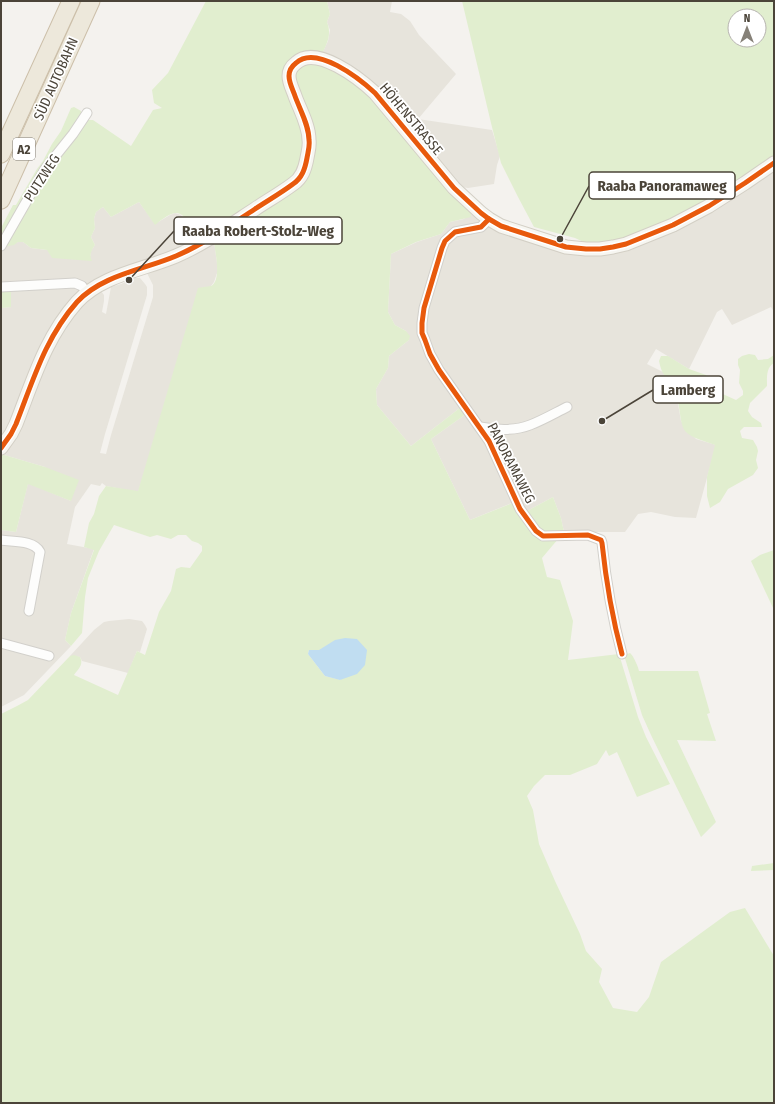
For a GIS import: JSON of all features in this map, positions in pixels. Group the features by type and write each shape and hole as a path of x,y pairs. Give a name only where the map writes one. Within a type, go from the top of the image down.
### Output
{"highway":[{"name":"SÜD AUTOBAHN","path":"1,154 71,1"},
{"name":"SÜD AUTOBAHN","path":"1,200 91,1"}],"street":[{"name":"HÖHENSTRASSE","path":"1,448 16,424 39,362 52,338 70,311 87,292 105,282 175,256 195,246 272,198 299,179 303,174 309,139 307,128 291,86 289,76 292,66 305,57 314,57 350,72 366,85 454,188 489,219 501,226 566,247 600,249 626,244 673,225 709,206 774,163"},
{"name":"PUTZWEG","path":"1,246 45,169 73,134 87,113"},
{"name":"PANORAMAWEG","path":"489,219 481,227 455,232 445,241 437,261 424,308 422,333 430,354 439,370 489,441 520,509 536,531 543,536 588,536 601,540 610,605 622,654"},
{"path":"1,287 75,283 82,286 87,292"},
{"name":"PANORAMAWEG","path":"480,427 499,429 522,428 567,407"},
{"path":"1,540 32,544 38,548 40,552 29,611"},
{"path":"1,643 50,656"}],"shaded area":[{"path":"327,1 392,1 390,12 401,14 410,21 419,35 456,74 418,119 492,130 500,156 494,184 468,188 456,186 321,56 328,41 330,30 327,22 330,14"},
{"path":"774,167 774,312 771,307 732,325 722,309 717,312 689,369 656,349 647,364 663,372 668,379 678,404 681,421 696,439 716,445 696,518 675,517 651,512 638,514 625,532 564,532 561,518 553,497 527,511 519,500 470,520 431,439 466,414 461,407 411,446 377,405 376,389 388,368 389,356 409,340 406,331 395,325 388,312 391,254 417,242 441,234 450,222 464,219 471,210 574,252"},
{"path":"139,202 155,224 175,213 181,215 192,233 194,244 85,291 1,440 2,308 11,307 1,289 1,250 3,247 18,242 23,242 31,248 91,260 91,251 95,245 91,237 95,228 94,219 96,212 103,207 111,217"},
{"path":"214,242 218,270 138,492 106,486 102,483 100,486 91,484 75,507 67,544 94,549 71,613 65,640 71,646 24,695 1,707 1,530 16,532 28,483 71,501 45,467 1,454 49,351 80,305 101,291 104,295 102,312 106,314 111,287 135,278 140,278 147,287 147,295 100,453 106,454 153,297 153,285 147,273"},
{"path":"129,619 142,621 147,629 140,652 137,651 128,673 82,661 80,657 70,656 94,630 104,622"}],"green space":[{"path":"206,1 327,1 330,14 327,22 329,35 321,56 288,68 306,134 300,173 194,244 189,225 183,216 175,213 164,218 155,225 139,202 111,217 103,207 96,212 94,219 95,228 91,237 95,245 91,253 92,261 52,258 47,250 31,248 23,242 18,242 14,245 3,247 46,170 87,120 93,120 131,146 153,110 162,108 154,103 152,90 168,73"},
{"path":"462,1 774,1 774,159 707,203 625,240 590,245 575,238 534,227 501,163"},
{"path":"303,62 327,66 363,88 471,210 471,217 450,222 441,234 416,242 391,254 388,312 395,325 406,331 410,336 409,340 389,356 388,368 376,389 377,405 411,446 461,407 466,414 431,439 470,520 520,500 527,511 553,497 561,518 564,532 542,558 547,577 560,580 573,621 568,660 619,654 638,717 646,737 670,784 637,797 617,752 609,756 606,750 597,764 570,775 545,775 527,796 533,810 539,844 555,881 580,934 586,951 602,969 599,982 613,1008 637,1012 649,997 661,962 730,912 745,908 774,956 774,1103 1,1103 1,714 28,700 70,656 74,655 80,657 81,662 80,667 74,675 118,695 137,651 145,655 159,612 171,591 176,569 181,567 190,568 202,551 202,546 192,541 186,535 178,535 171,539 157,535 150,537 114,525 99,551 88,578 82,633 71,646 65,640 71,613 94,550 84,547 89,523 94,514 99,496 106,486 138,491 198,288 211,286 216,278 217,266 214,242 309,169 293,76","holes":["309,650 319,650 341,680 325,676 308,654"]},
{"path":"74,107 81,111 82,116 1,243 1,228 13,205 16,205 61,131 71,108"},
{"path":"1,289 11,289 11,307 2,308 1,320"},
{"path":"749,354 755,355 758,360 768,359 774,355 774,363 771,365 768,373 767,386 750,403 748,411 752,417 761,423 762,427 744,427 740,431 742,438 753,440 757,447 758,451 756,460 758,468 753,475 728,489 720,502 710,508 707,496 707,477 715,445 695,438 685,431 676,398 662,372 659,361 661,356 668,356 689,369 706,375 716,391 736,400 743,395 743,391 739,383 740,370 738,359"},
{"path":"1,454 45,467 79,480 71,501 28,484 16,532 1,530"},
{"path":"774,550 774,610 751,561 760,555"},
{"path":"630,653 633,656 639,671 698,671 710,713 707,714 716,741 677,740 716,822 701,837 642,715 624,655"},
{"path":"774,863 774,870 751,871 752,866"}],"water":[{"path":"345,638 357,639 367,650 365,665 357,674 340,680 325,676 308,654 309,650 319,650 335,640"}],"cycle path":[{"path":"1,448 16,424 34,376 48,345 56,330 77,302 98,285 124,274 176,256 196,246 279,194 299,179 303,173 306,162 309,147 309,134 290,84 289,76 290,70 293,66 305,58 326,60 349,72 375,93 454,188 489,219 501,226 566,247 600,249 626,244 673,225 709,206 774,163"},
{"path":"489,219 481,227 455,232 445,241 424,308 422,333 430,354 439,370 489,441 520,509 536,531 543,536 588,535 601,540 610,599 622,654"}],"place":[{"name":"Raaba Panoramaweg","path":"560,239"},
{"name":"Raaba Robert-Stolz-Weg","path":"129,280"},
{"name":"Lamberg","path":"602,421"}]}
